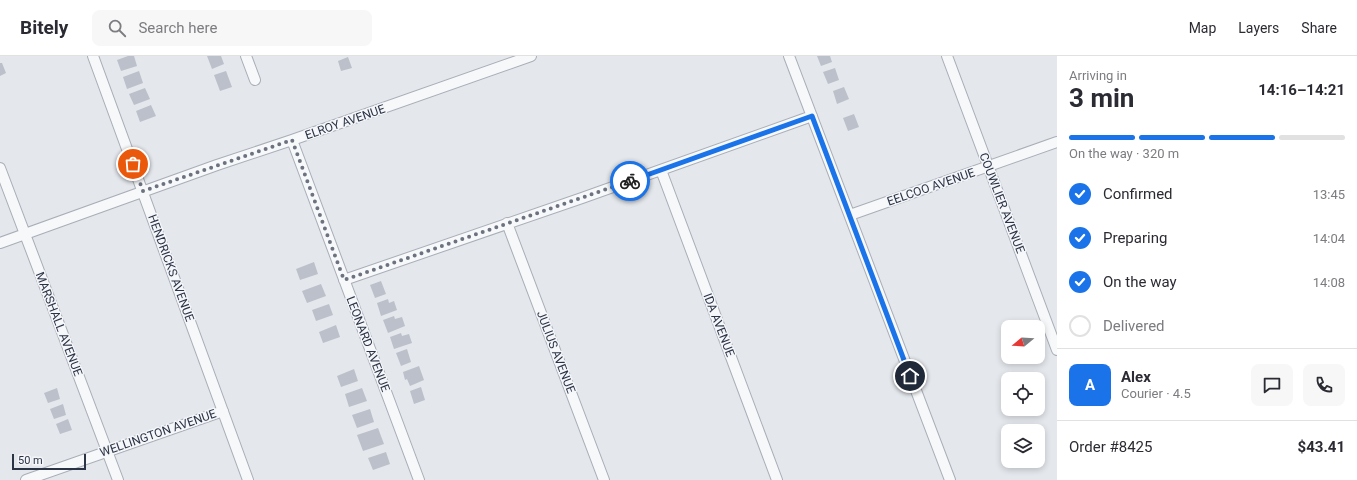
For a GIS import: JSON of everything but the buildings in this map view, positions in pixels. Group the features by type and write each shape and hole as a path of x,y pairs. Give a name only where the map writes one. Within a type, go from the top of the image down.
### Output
{"street":[{"name":"HENDRICKS AVENUE","path":"93,56 248,480"},
{"path":"246,56 255,80"},
{"name":"ELROY AVENUE","path":"0,242 531,56"},
{"path":"790,56 950,480"},
{"name":"COUWLIER AVENUE","path":"946,56 1057,350"},
{"path":"344,280 812,116"},
{"name":"LEONARD AVENUE","path":"292,140 419,480"},
{"name":"EELCOO AVENUE","path":"850,215 1057,142"},
{"name":"MARSHALL AVENUE","path":"0,168 118,480"},
{"name":"IDA AVENUE","path":"661,170 777,480"},
{"name":"JULIUS AVENUE","path":"507,223 604,480"},
{"name":"WELLINGTON AVENUE","path":"26,480 223,411"}],"way so far":[{"path":"133,164 143,191 292,140 344,280 630,181"}],"route":[{"path":"630,181 812,116 910,376"}]}
